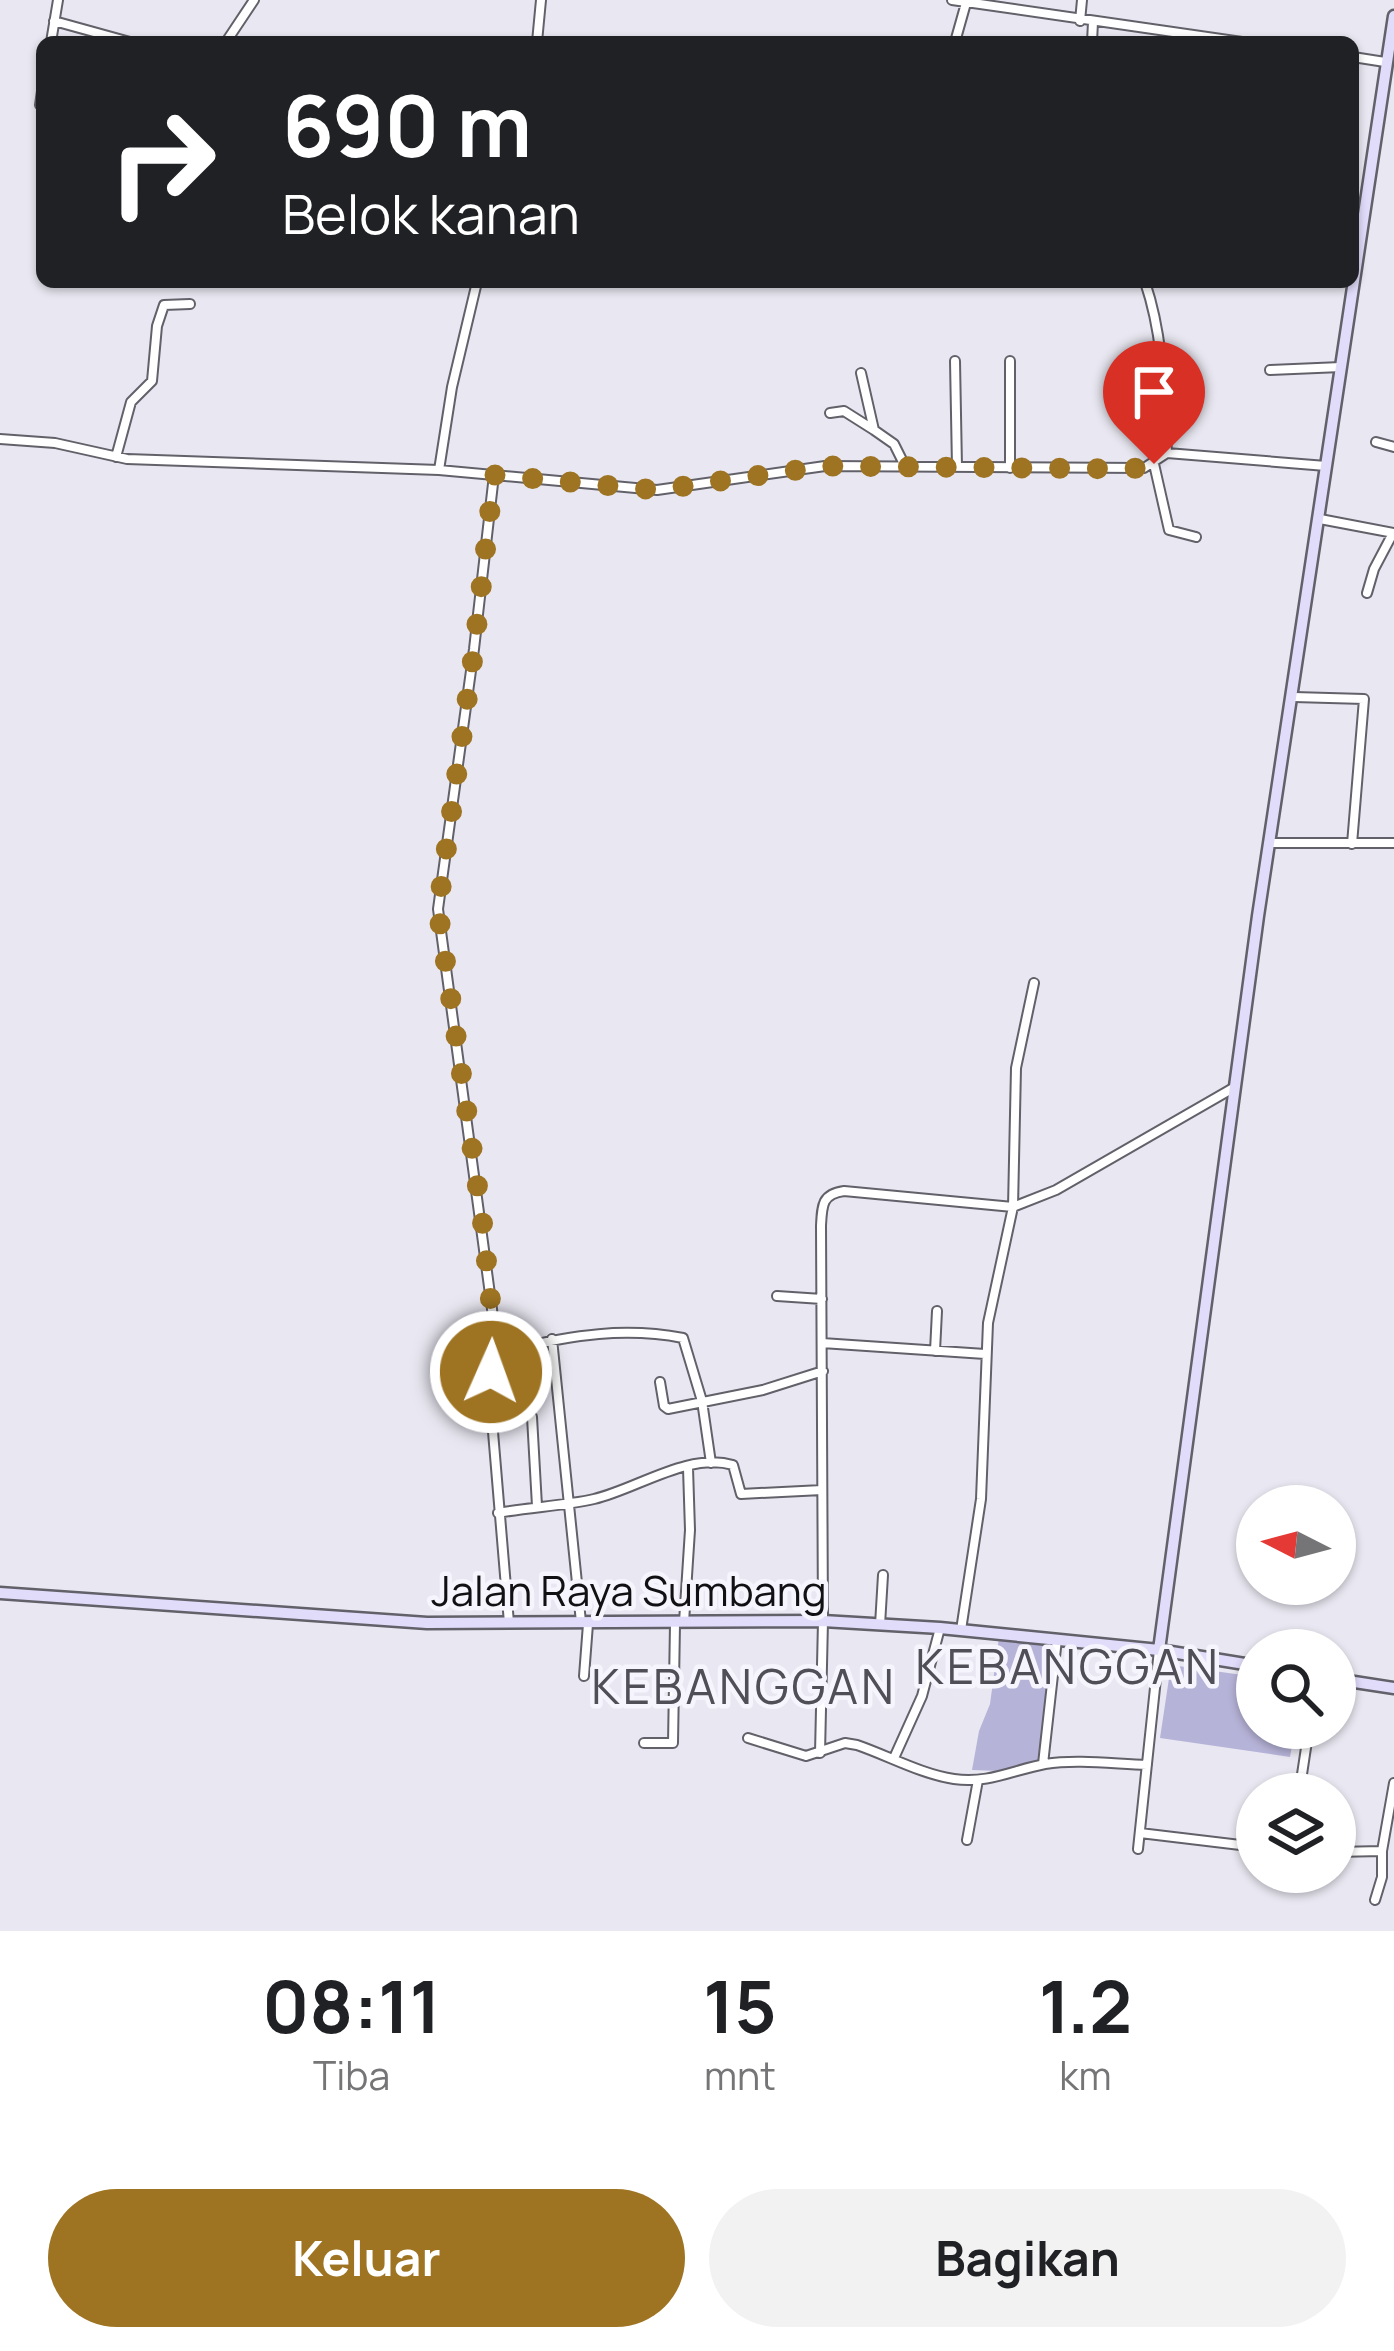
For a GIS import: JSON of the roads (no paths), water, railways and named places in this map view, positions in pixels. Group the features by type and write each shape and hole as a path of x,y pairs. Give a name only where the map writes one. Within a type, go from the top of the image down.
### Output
{"street":[{"path":"52,36 58,0"},
{"path":"230,36 254,0"},
{"path":"538,36 541,0"},
{"path":"952,0 1197,36"},
{"path":"1080,21 1082,0"},
{"path":"957,36 970,2"},
{"path":"1359,246 1394,16"},
{"path":"54,21 108,36"},
{"path":"1092,36 1093,22"},
{"path":"1359,58 1385,62"},
{"path":"439,470 452,387 476,288"},
{"path":"1146,288 1159,338 1167,453"},
{"path":"1138,1849 1159,1651 1258,916 1353,288"},
{"path":"116,457 131,402 152,381 157,326 164,305 190,304"},
{"path":"955,361 957,467"},
{"path":"1010,361 1010,468"},
{"path":"1270,370 1342,367"},
{"path":"861,373 874,430"},
{"path":"830,412 844,411 894,444 905,466"},
{"path":"0,439 55,442 116,457 439,470 657,490 825,466 1132,469 1154,464 1167,453 1327,466"},
{"path":"1376,442 1394,447"},
{"path":"1154,464 1169,530 1196,537"},
{"path":"494,475 438,900 497,1362 491,1372 491,1394 509,1623"},
{"path":"1320,519 1394,533 1367,593"},
{"path":"1294,697 1364,699 1352,844"},
{"path":"1271,843 1394,843"},
{"path":"962,1630 981,1499 985,1354 1013,1207 1016,1068 1034,983"},
{"path":"820,1753 821,1226 822,1206 830,1193 1013,1207 1056,1190 1236,1087"},
{"path":"777,1296 822,1299"},
{"path":"935,1352 937,1311"},
{"path":"514,1348 605,1331 680,1336 702,1401 711,1463"},
{"path":"552,1340 566,1503 585,1624 584,1676"},
{"path":"822,1343 985,1354"},
{"path":"660,1382 666,1408 763,1390 823,1371"},
{"path":"532,1417 537,1506"},
{"path":"498,1513 601,1498 655,1476 711,1463 733,1465 741,1494 822,1490"},
{"path":"644,1743 673,1743 690,1530 688,1468"},
{"path":"880,1624 883,1576"},
{"name":"Jalan Raya Sumbang","path":"0,1593 368,1620 880,1624 1057,1639 1236,1663"},
{"path":"894,1758 922,1696 940,1628"},
{"path":"1043,1764 1057,1639"},
{"path":"1356,1682 1394,1688"},
{"path":"748,1738 806,1756 845,1743 931,1774 978,1780 1043,1764 1147,1766"},
{"path":"967,1840 978,1780"},
{"path":"1375,1900 1394,1783"},
{"path":"1140,1833 1236,1844"},
{"path":"1356,1852 1382,1851"}],"district":[{"name":"KEBANGGAN","path":"1068,1665"},
{"name":"KEBANGGAN","path":"744,1685"}]}
